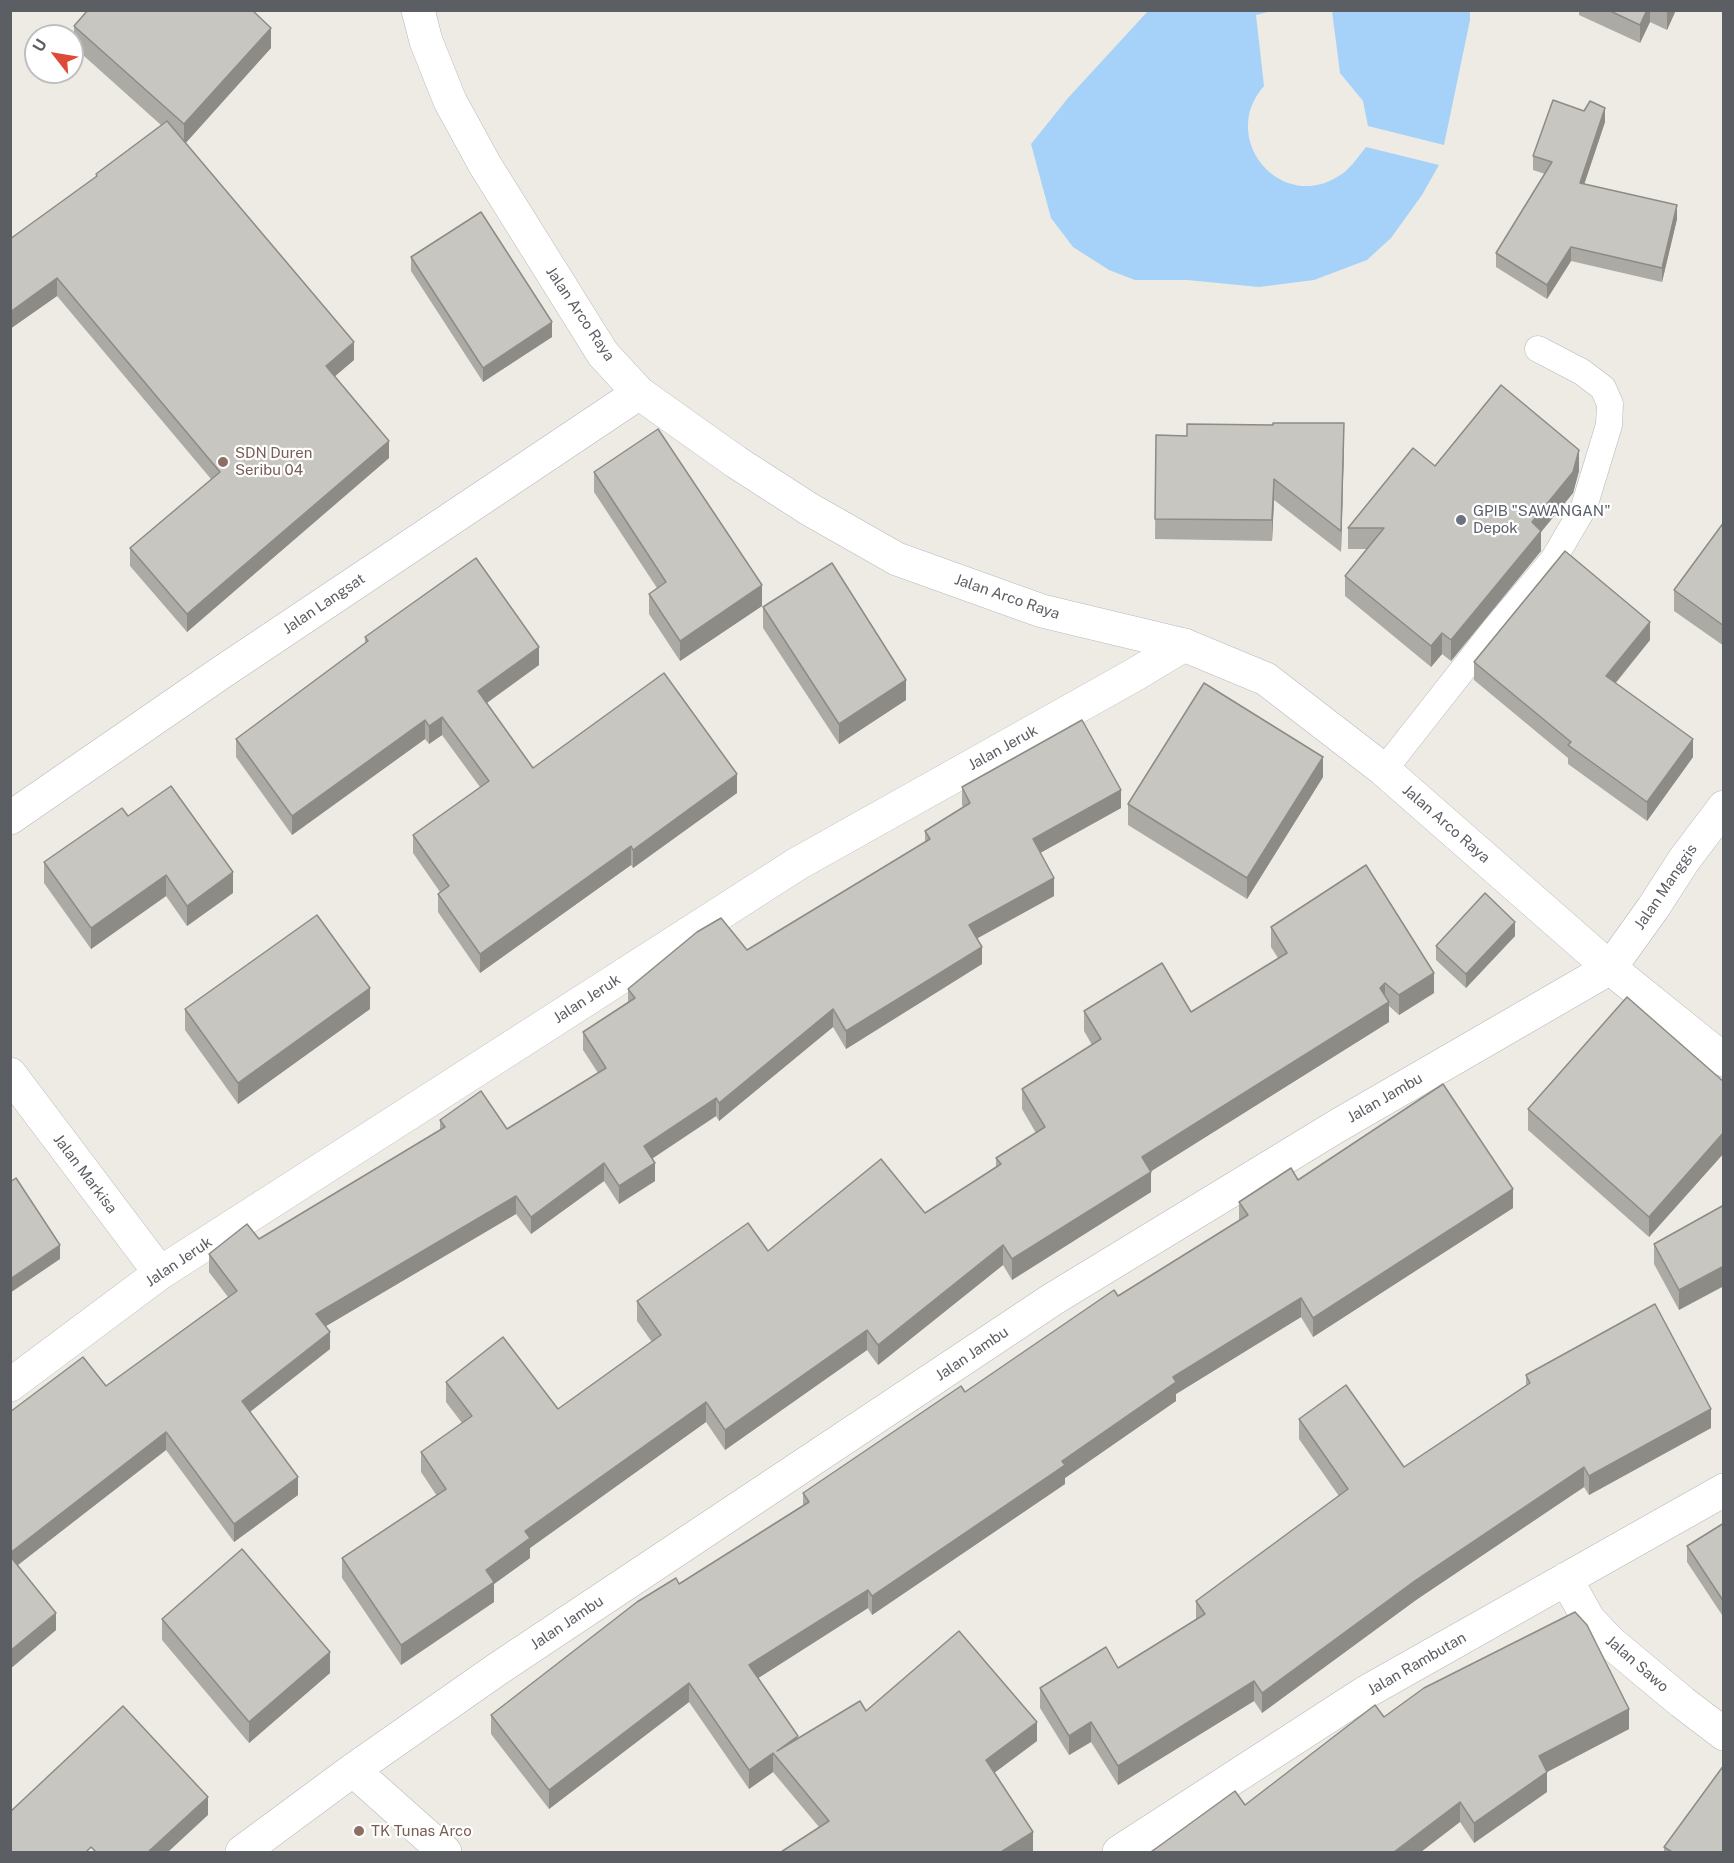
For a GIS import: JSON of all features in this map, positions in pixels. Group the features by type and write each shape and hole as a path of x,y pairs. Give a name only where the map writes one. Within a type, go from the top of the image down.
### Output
{"street":[{"name":"Jalan Arco Raya","path":"418,10 426,41 450,101 485,165 603,354 639,393 763,480 897,559 1042,611 1184,645 1266,679 1384,770 1610,968 1724,1060"},
{"name":"Jalan Langsat","path":"10,818 222,672 639,393"},
{"name":"Jalan Jeruk","path":"10,1385 160,1274 797,864 1184,645"},
{"name":"Jalan Manggis","path":"1610,968 1684,860 1724,807"},
{"name":"Jalan Jambu","path":"242,1852 353,1770 499,1668 1053,1299 1337,1126 1610,968"},
{"name":"Jalan Markisa","path":"10,1074 160,1274"},
{"name":"Jalan Rambutan","path":"1119,1852 1366,1692 1724,1490"},
{"name":"Jalan Sawo","path":"1566,1579 1589,1620 1610,1642 1674,1696 1724,1734"},
{"path":"353,1770 445,1852"}],"lane":[{"path":"1384,770 1494,630 1553,560 1584,507 1609,425 1610,404 1603,388 1582,372 1538,349"}],"water":[{"path":"1148,11 1272,11 1256,15 1264,86 1252,106 1248,127 1252,147 1262,164 1277,177 1295,185 1316,185 1346,171 1366,147 1439,165 1422,195 1391,238 1367,260 1314,280 1259,287 1187,280 1135,280 1109,270 1073,247 1051,218 1031,144 1068,98"},
{"path":"1332,11 1470,11 1444,145 1368,126 1363,101 1340,73"}],"building":[{"path":"88,10 252,10 271,28 184,124 84,35 84,24 76,24"},
{"path":"1608,10 1647,10 1640,25"},
{"path":"1553,100 1584,111 1590,101 1605,108 1580,183 1677,205 1662,268 1571,247 1547,285 1496,253 1552,162 1533,156"},
{"path":"167,121 354,342 326,366 389,441 187,614 130,548 220,472 57,278 10,312 10,239 97,176 96,174"},
{"path":"481,212 552,322 483,368 411,257"},
{"name":"GPIB \"SAWANGAN\" Depok","path":"1501,385 1579,450 1573,472 1532,522 1541,531 1451,640 1442,633 1431,646 1345,576 1384,528 1348,528 1413,448 1435,466"},
{"path":"1273,423 1344,423 1341,531 1274,479 1272,520 1155,519 1156,435 1187,436 1187,424 1273,425"},
{"path":"658,429 762,585 680,641 649,594 666,582 594,472"},
{"path":"1724,522 1724,626 1674,590"},
{"path":"1565,551 1650,622 1606,676 1693,739 1647,802 1568,745 1571,742 1474,662"},
{"path":"476,558 539,647 478,691 533,768 664,673 737,774 633,850 631,846 480,954 438,894 449,886 413,835 489,781 442,717 429,726 425,720 292,816 236,739 368,641 365,637"},
{"path":"832,563 906,680 839,724 763,607"},
{"path":"1204,683 1323,757 1247,878 1128,804"},
{"path":"1082,720 1121,790 1033,839 1054,878 969,925 982,947 846,1031 833,1009 719,1103 716,1098 644,1146 655,1163 619,1186 604,1163 531,1217 516,1196 316,1314 330,1332 242,1401 298,1477 234,1524 166,1432 10,1553 10,1412 83,1357 106,1386 237,1291 209,1254 247,1224 259,1239 445,1127 440,1120 481,1091 507,1129 606,1068 583,1032 635,998 628,989 697,932 721,918 747,950 930,839 925,831 970,803 962,787"},
{"path":"171,786 233,872 187,906 166,875 91,928 44,862 122,808 128,816"},
{"path":"1366,865 1434,973 1399,995 1385,983 1380,988 1389,1002 1142,1157 1151,1172 1012,1259 1003,1245 878,1345 867,1330 725,1430 706,1402 525,1531 530,1538 486,1570 494,1582 401,1645 342,1558 446,1489 421,1452 472,1416 446,1382 503,1337 558,1409 661,1335 637,1301 748,1223 768,1251 881,1159 925,1213 1001,1164 996,1158 1045,1127 1022,1089 1101,1039 1084,1011 1162,963 1191,1012 1287,953 1271,927"},
{"path":"1485,893 1515,922 1466,974 1436,946"},
{"path":"317,915 370,988 238,1083 185,1009"},
{"path":"1627,997 1724,1082 1724,1132 1649,1217 1528,1109"},
{"path":"1443,1084 1513,1189 1313,1318 1301,1298 1173,1377 1176,1382 1062,1461 1065,1465 872,1596 868,1590 749,1665 798,1736 777,1751 860,1701 866,1711 959,1631 1037,1722 986,1760 1033,1832 1001,1852 781,1852 829,1821 773,1753 749,1770 689,1683 549,1790 491,1715 637,1602 676,1578 679,1584 809,1502 803,1493 961,1386 965,1392 1114,1290 1118,1296 1248,1215 1239,1202 1291,1168 1298,1180"},
{"path":"16,1178 60,1245 10,1279 10,1182"},
{"path":"1724,1205 1724,1266 1679,1290 1654,1244"},
{"path":"1655,1304 1711,1409 1589,1476 1584,1467 1416,1580 1262,1693 1254,1681 1118,1766 1091,1722 1069,1736 1040,1688 1106,1647 1118,1668 1205,1614 1196,1601 1348,1489 1299,1419 1346,1385 1404,1467 1530,1383 1526,1375"},
{"path":"1724,1523 1724,1602 1687,1546"},
{"path":"242,1549 330,1652 249,1722 162,1619"},
{"path":"10,1556 56,1613 10,1651"},
{"path":"1575,1612 1587,1625 1629,1709 1539,1756 1547,1772 1474,1823 1460,1802 1394,1852 1151,1852 1235,1791 1245,1805 1375,1705 1384,1717 1424,1688"},
{"path":"123,1706 208,1797 148,1852 96,1852 91,1847 86,1852 10,1852 10,1812"},
{"path":"1724,1765 1724,1852 1672,1852 1664,1847"}],"place":[{"name":"SDN Duren Seribu 04","path":"223,462"},
{"name":"GPIB \"SAWANGAN\" Depok","path":"1461,520"},
{"name":"TK Tunas Arco","path":"359,1831"}]}
